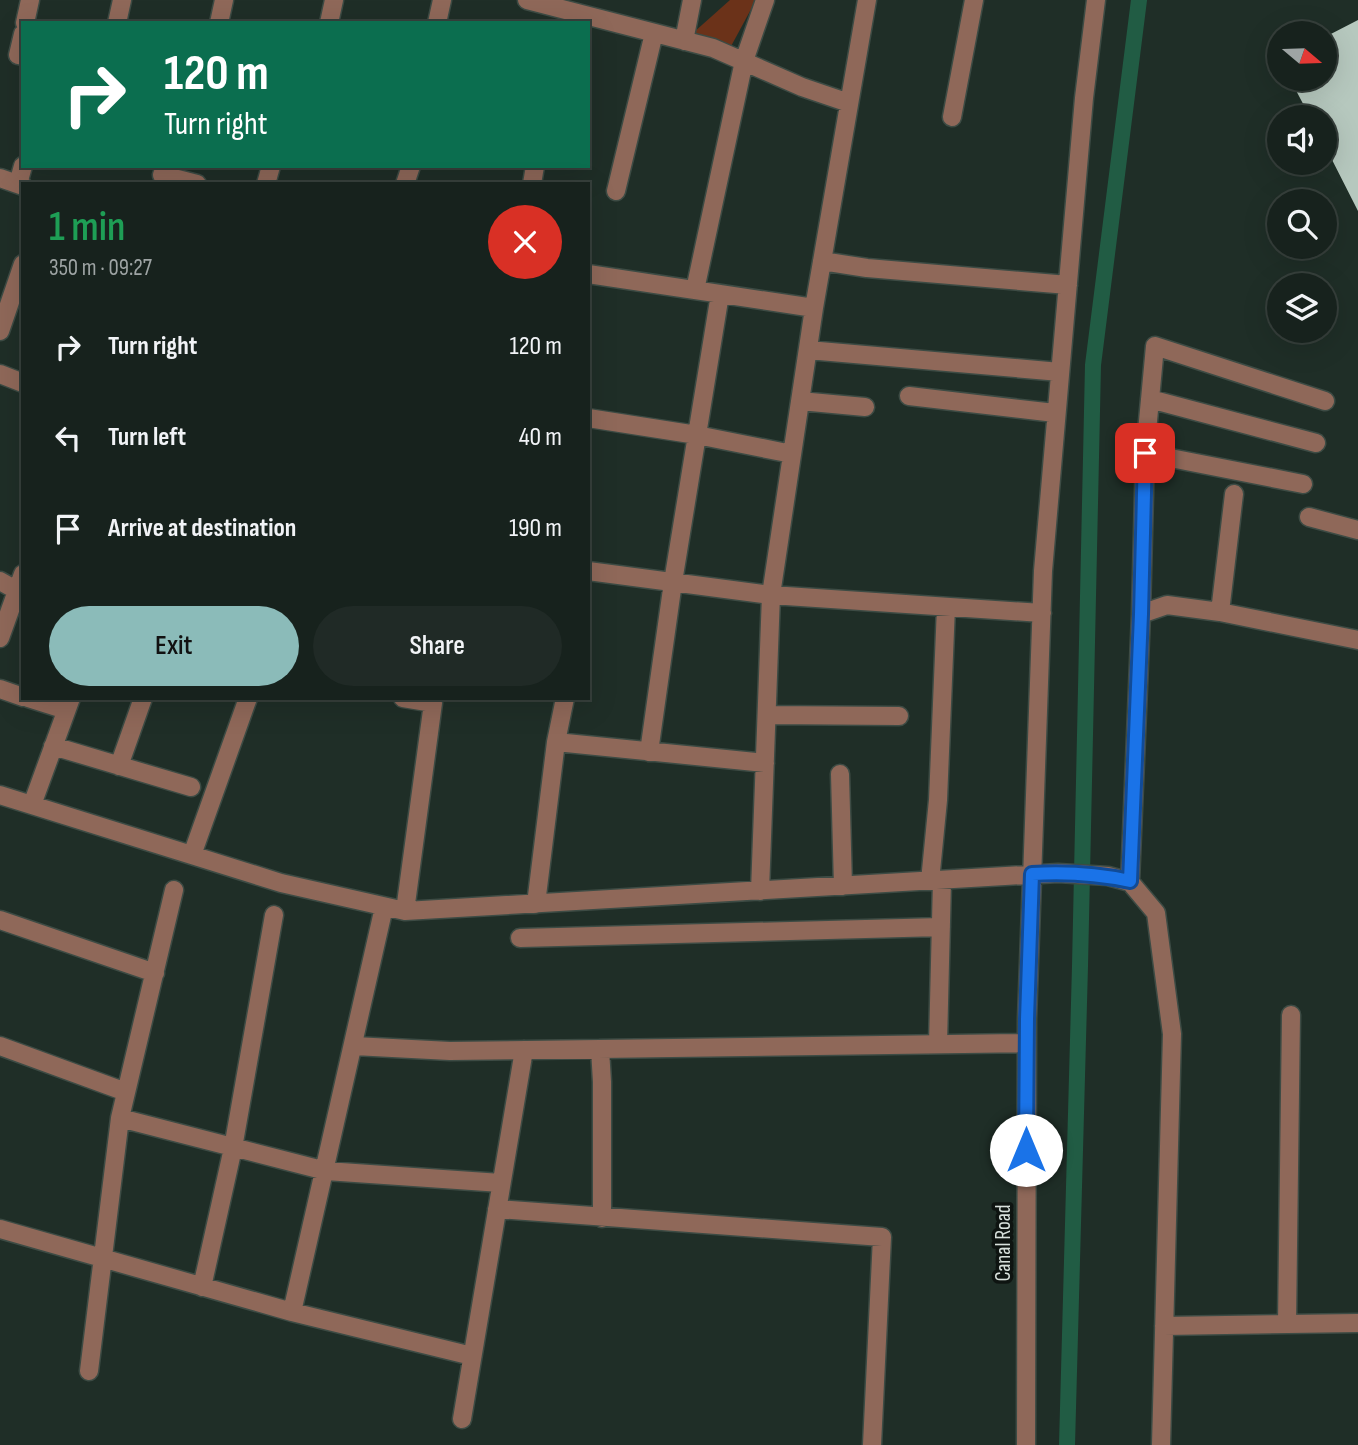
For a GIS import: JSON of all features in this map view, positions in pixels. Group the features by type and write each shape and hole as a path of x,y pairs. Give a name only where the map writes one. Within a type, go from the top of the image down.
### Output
{"street":[{"path":"25,21 30,0"},
{"path":"117,21 122,0"},
{"path":"219,21 224,0"},
{"path":"329,21 334,0"},
{"path":"437,21 442,0"},
{"path":"527,0 713,48 802,87 849,103"},
{"path":"684,41 692,0"},
{"path":"695,290 744,61 765,0"},
{"path":"760,891 771,595 814,308 867,0"},
{"path":"952,117 974,0"},
{"name":"Canal Road","path":"1026,1445 1027,1043 1042,571 1084,98 1096,0"},
{"path":"616,191 654,33"},
{"path":"162,175 189,182"},
{"path":"0,178 21,185"},
{"path":"822,261 867,268 1068,285"},
{"path":"0,331 21,270"},
{"path":"590,274 814,308"},
{"path":"649,751 673,582 720,294"},
{"path":"1130,881 1145,453 1155,346 1325,401"},
{"path":"808,350 1060,372"},
{"path":"0,374 21,382"},
{"path":"909,396 1055,413"},
{"path":"1150,400 1316,443"},
{"path":"800,401 865,407"},
{"path":"590,418 697,435 792,454"},
{"path":"1145,453 1303,484"},
{"path":"1220,612 1234,494"},
{"path":"1309,517 1358,530"},
{"path":"590,571 771,595 1042,613"},
{"path":"0,581 21,586 0,638"},
{"path":"1141,614 1167,605 1220,612 1358,640"},
{"path":"938,1044 941,927 936,881 946,607"},
{"path":"0,690 21,695"},
{"path":"32,805 69,704 42,700"},
{"path":"120,766 142,700"},
{"path":"192,855 247,700"},
{"path":"536,904 556,742 565,700"},
{"path":"405,911 434,701"},
{"path":"767,715 899,716"},
{"path":"556,742 765,763"},
{"path":"53,746 191,787"},
{"path":"840,774 843,886"},
{"path":"0,795 281,883 405,911 1032,874 1108,876 1130,881 1156,913 1172,1034 1161,1445"},
{"path":"89,1371 121,1118 174,890"},
{"path":"292,1312 384,907"},
{"path":"202,1286 233,1148 274,915"},
{"path":"0,920 155,973"},
{"path":"520,939 941,927"},
{"path":"1287,1324 1291,1014"},
{"path":"354,1046 450,1051 1027,1043"},
{"path":"0,1046 126,1093"},
{"path":"600,1049 601,1218"},
{"path":"462,1419 524,1050"},
{"path":"121,1118 326,1171 501,1183"},
{"path":"497,1209 882,1237 872,1445"},
{"path":"0,1229 292,1312 472,1356"},
{"path":"1164,1326 1358,1323"}],"shaded area":[{"path":"730,0 756,0 729,50 684,41"}],"building":[{"path":"1358,20 1358,211 1337,170 1337,105 1304,105 1296,91 1337,91 1337,31"}],"waterway":[{"path":"1067,1445 1093,365 1139,0"}],"route":[{"path":"1026,1150 1032,874 1108,876 1130,881 1145,453"}]}
